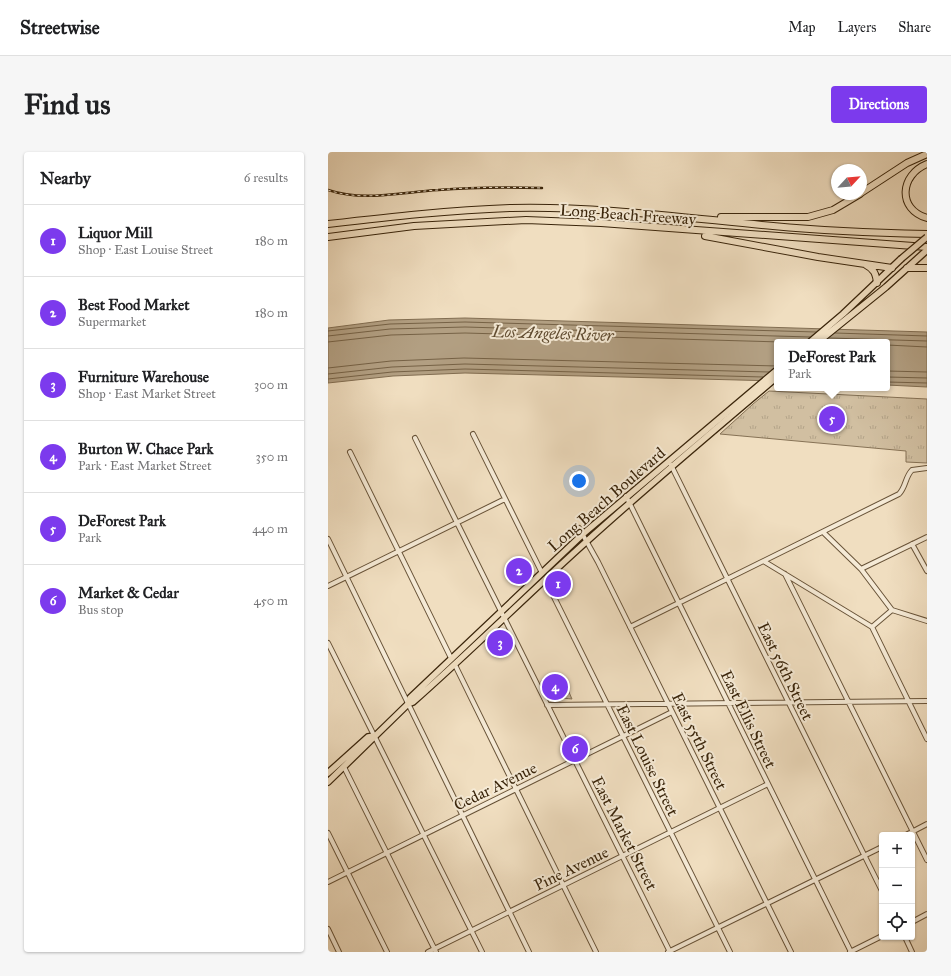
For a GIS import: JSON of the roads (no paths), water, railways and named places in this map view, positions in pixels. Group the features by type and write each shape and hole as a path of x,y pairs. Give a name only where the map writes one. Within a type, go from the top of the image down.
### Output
{"highway":[{"path":"867,189 907,163 927,154"},
{"path":"927,164 920,167 908,179 906,194 911,209 918,215 927,218"},
{"path":"689,217 808,217 833,210 850,200"},
{"name":"Long Beach Freeway","path":"328,224 413,214 512,208 598,211 689,217 774,226 927,236"},
{"name":"Long Beach Freeway","path":"328,237 414,226 526,220 927,247"},
{"path":"674,230 818,257 892,268"},
{"path":"863,263 872,269 876,274 876,283"},
{"path":"907,268 927,268"}],"main road":[{"path":"821,339 876,283 927,236"},
{"path":"814,339 907,268 927,250"},
{"path":"892,268 907,268"},
{"name":"Long Beach Boulevard","path":"328,782 371,742 374,736 408,704 413,702 454,665 545,579 630,503 702,432 774,372"},
{"name":"Long Beach Boulevard","path":"408,704 410,698 451,658 583,534 626,496 709,434 774,380"},
{"name":"Long Beach Boulevard","path":"328,773 368,737 374,736"}],"street":[{"path":"473,434 542,573"},
{"name":"East Market Street","path":"415,438 669,952"},
{"path":"350,452 451,658"},
{"name":"East 56th Street","path":"670,463 879,886"},
{"path":"630,627 765,562 899,494 904,488 909,472 914,468 927,468"},
{"name":"East Ellis Street","path":"626,496 851,952"},
{"path":"328,586 457,521 505,499"},
{"name":"East 55th Street","path":"579,528 587,541 791,952"},
{"path":"823,532 861,569 892,610 927,621"},
{"path":"861,569 927,537"},
{"path":"328,539 461,816 529,952"},
{"path":"912,544 927,571"},
{"path":"765,562 872,627 927,739"},
{"path":"785,574 913,832 927,824"},
{"name":"East Louise Street","path":"545,579 730,952"},
{"path":"872,627 892,610"},
{"path":"328,643 482,952"},
{"path":"454,665 596,952"},
{"path":"547,705 927,701"},
{"name":"Cedar Avenue","path":"328,882 672,712"},
{"path":"344,767 435,950"},
{"name":"Pine Avenue","path":"428,952 435,950 472,930 768,784"},
{"path":"328,833 387,952"},
{"path":"915,836 927,860"},
{"path":"669,952 879,848"},
{"path":"915,920 927,914"},
{"path":"328,929 339,952"},
{"path":"851,952 879,938"},
{"path":"906,940 912,952"}],"water":[{"name":"Los Angeles River","path":"465,318 927,332 927,387 890,385 890,339 774,339 774,381 465,373 393,376 328,383 328,328 389,320"}],"railway":[{"path":"328,190 341,194 369,196 464,188 542,188"}],"place":[{"name":"DeForest Park","path":"832,419"},
{"name":"Best Food Market","path":"519,571"},
{"name":"Liquor Mill","path":"558,584"},
{"name":"Furniture Warehouse","path":"500,643"},
{"name":"Burton W. Chace Park","path":"555,687"},
{"name":"Market & Cedar","path":"575,749"}]}
